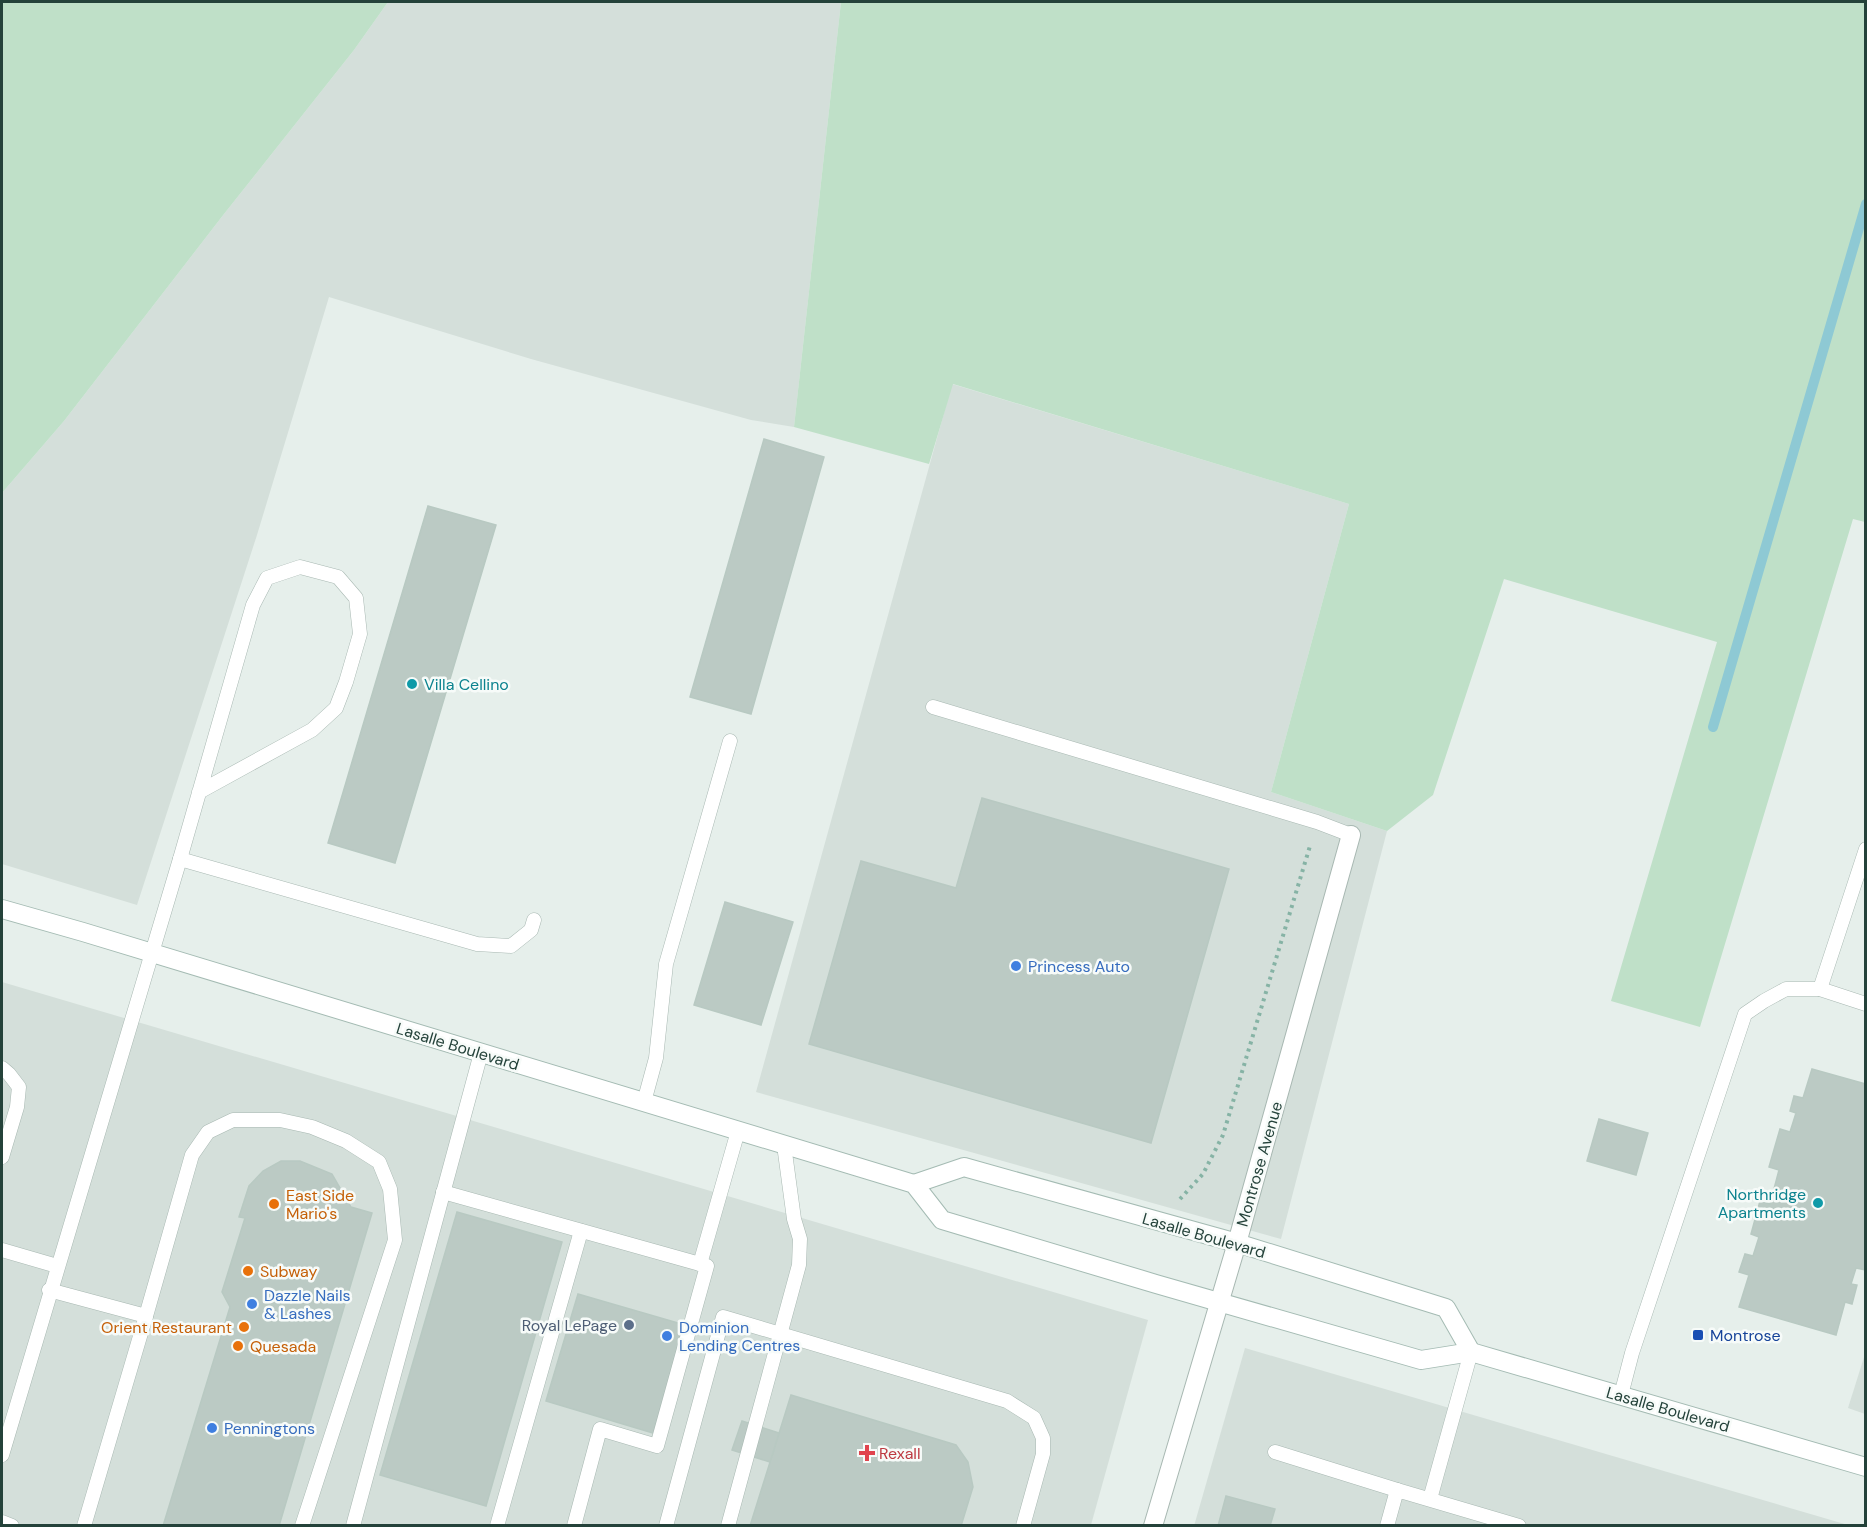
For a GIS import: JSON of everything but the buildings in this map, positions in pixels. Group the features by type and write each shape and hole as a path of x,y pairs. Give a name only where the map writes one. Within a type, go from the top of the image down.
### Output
{"main road":[{"name":"Montrose Avenue","path":"1153,1526 1237,1243 1351,835"},
{"name":"Lasalle Boulevard","path":"2,909 914,1184 942,1220 1219,1303 1421,1360 1471,1352 1866,1467"},
{"name":"Lasalle Boulevard","path":"914,1184 964,1167 1237,1243 1446,1308 1471,1352"}],"lane":[{"path":"2,1455 49,1290 180,859 199,792 253,605 267,578 300,567 338,577 356,597 360,634 336,708 312,730 199,792"},
{"path":"933,707 1317,822 1351,835"},
{"path":"644,1102 656,1058 666,964 730,741"},
{"path":"1820,989 1866,849"},
{"path":"180,859 477,944 511,946 531,930 534,920"},
{"path":"1621,1395 1632,1353 1745,1014 1786,989 1820,989 1866,1004"},
{"path":"353,1526 481,1053"},
{"path":"2,1068 19,1087 17,1107 2,1157"},
{"path":"84,1526 192,1155 208,1132 233,1120 280,1120 312,1127 346,1141 379,1162 390,1189 395,1240 302,1526"},
{"path":"700,1264 738,1131"},
{"path":"728,1526 799,1264 800,1239 794,1219 784,1144"},
{"path":"443,1192 707,1266 657,1446 600,1429 574,1526"},
{"path":"497,1526 581,1231"},
{"path":"2,1250 57,1266"},
{"path":"49,1290 146,1316"},
{"path":"666,1526 723,1317 1007,1401 1034,1418 1043,1438 1043,1454 1023,1526"},
{"path":"1430,1499 1471,1352"},
{"path":"1275,1452 1519,1526"},
{"path":"1387,1526 1397,1490"},
{"path":"2,1522 12,1526"}],"path":[{"path":"1173,1225 1179,1200 1203,1174 1223,1135 1317,822"}],"shaded area":[{"path":"388,2 841,2 794,427 751,420 531,359 329,297 257,535 137,905 2,864 2,493 64,421 354,50"},
{"path":"952,384 1349,504 1271,792 1387,831 1281,1239 756,1092"},
{"path":"2,982 1148,1320 1091,1525 2,1525"},
{"path":"1245,1348 1848,1525 1194,1526"},
{"path":"1865,1354 1865,1414 1848,1408"}],"green space":[{"path":"2,2 388,2 354,50 64,421 2,493"},
{"path":"841,2 1865,2 1865,522 1853,519 1700,1027 1611,1001 1717,642 1504,579 1433,795 1387,831 1271,792 1349,504 953,384 929,464 794,427"}],"waterway":[{"path":"1713,727 1866,204"}],"place":[{"name":"Villa Cellino","path":"412,684"},
{"name":"Princess Auto","path":"1016,966"},
{"name":"Northridge Apartments","path":"1818,1203"},
{"name":"East Side Mario's","path":"274,1204"},
{"name":"Subway","path":"248,1271"},
{"name":"Dazzle Nails & Lashes","path":"252,1304"},
{"name":"Royal LePage","path":"629,1325"},
{"name":"Orient Restaurant","path":"244,1327"},
{"name":"Montrose","path":"1698,1335"},
{"name":"Dominion Lending Centres","path":"667,1336"},
{"name":"Quesada","path":"238,1346"},
{"name":"Penningtons","path":"212,1428"},
{"name":"Rexall","path":"867,1453"}]}
